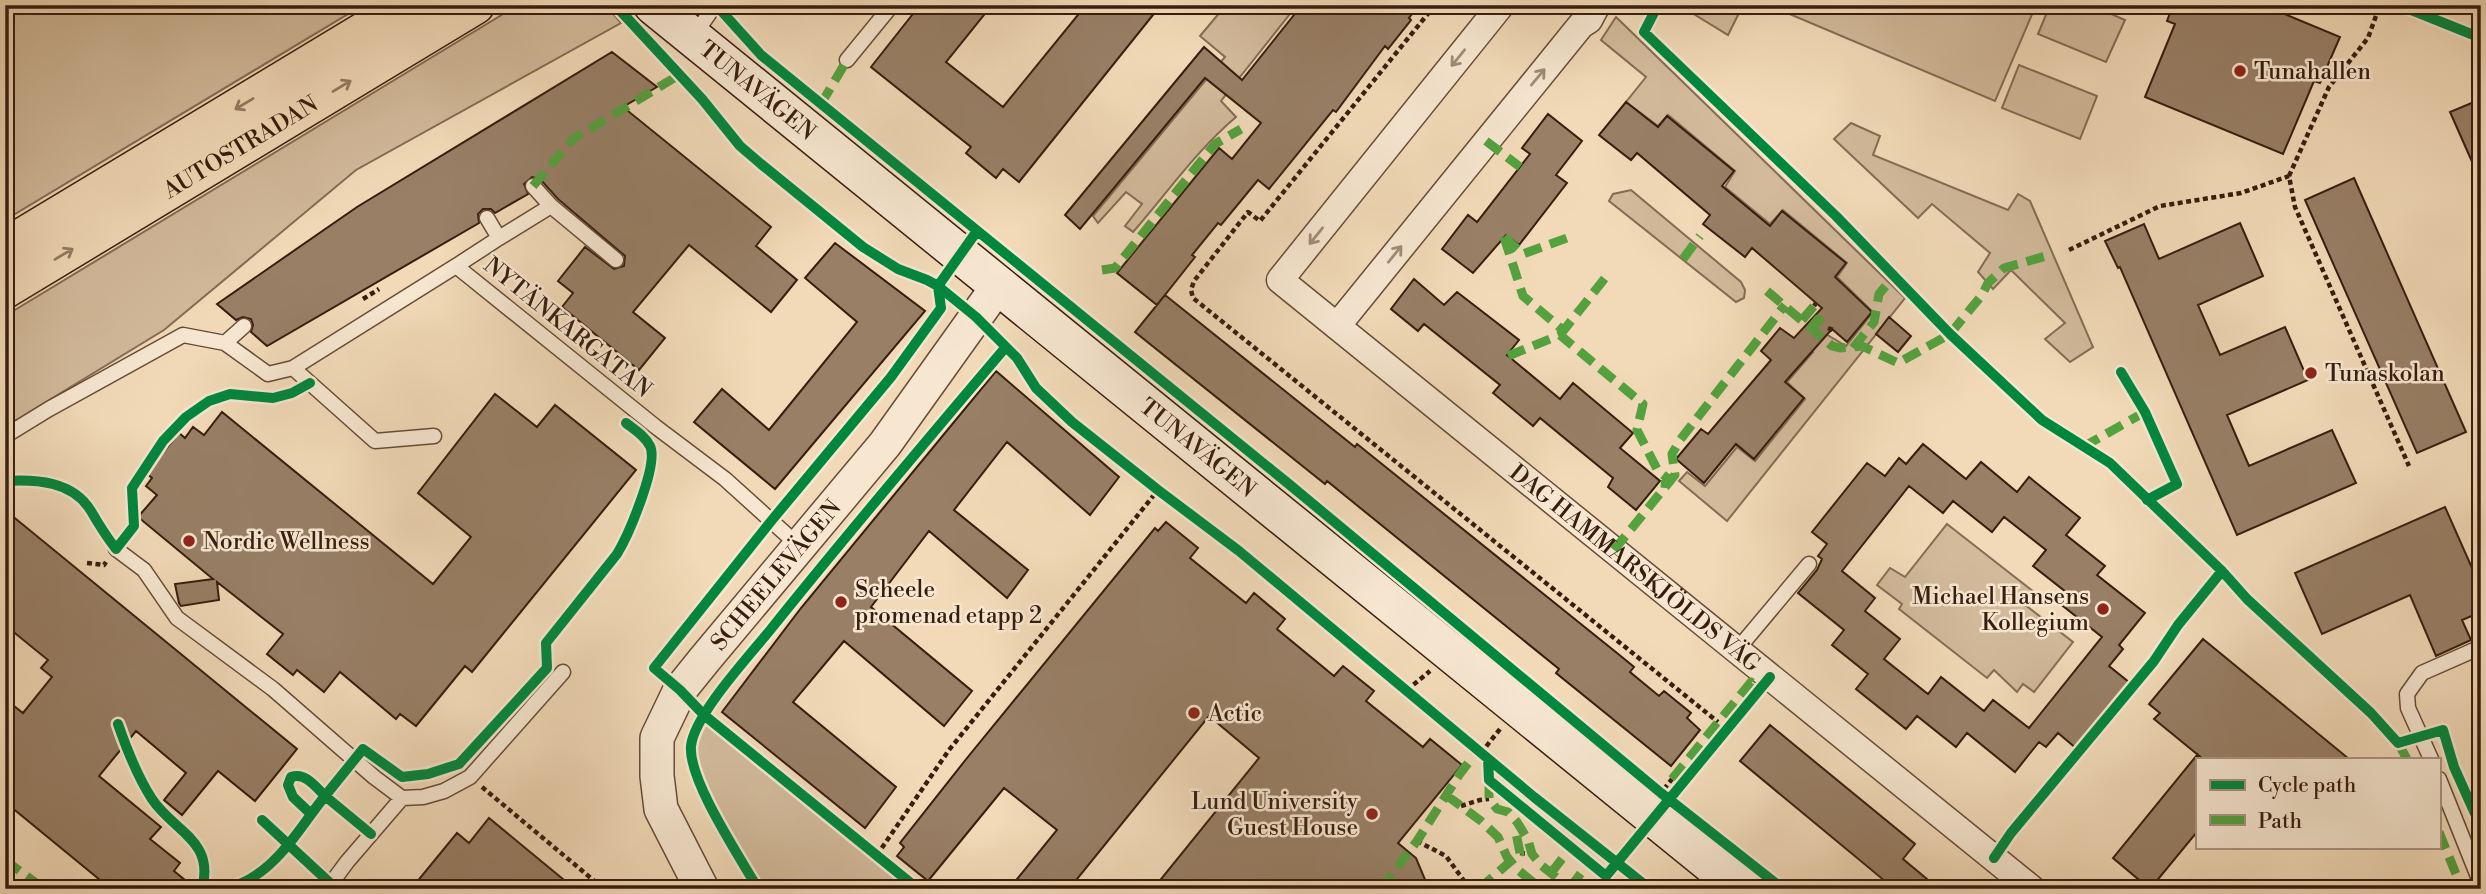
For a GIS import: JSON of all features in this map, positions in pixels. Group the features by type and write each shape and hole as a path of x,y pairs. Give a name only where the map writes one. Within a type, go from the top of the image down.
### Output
{"highway":[{"name":"AUTOSTRADAN","path":"5,248 408,5"},
{"name":"AUTOSTRADAN","path":"5,289 475,5"}],"main road":[{"name":"TUNAVÄGEN","path":"676,21 998,286 1742,889"}],"street":[{"name":"DAG HAMMARSKJÖLDS VÄG","path":"1501,5 1280,280 2032,889"},
{"path":"1337,326 1531,85 1581,25 1589,20 1597,5"},
{"name":"SCHEELEVÄGEN","path":"702,889 661,809 657,776 657,738 680,690 885,444 998,286"}],"lane":[{"path":"676,21 715,5"},
{"path":"847,60 892,5"},
{"path":"533,186 551,206 616,260"},
{"path":"456,266 551,206"},
{"path":"487,218 499,238"},
{"name":"NYTÄNKARGATAN","path":"293,368 456,266 724,479 799,545"},
{"path":"225,343 244,326"},
{"path":"5,436 183,335 225,343 268,374 293,368 375,441 435,436"},
{"path":"116,549 144,570 177,618 273,689 402,798 422,797 444,791 470,777 563,672"},
{"path":"1737,650 1809,564"},
{"path":"2431,758 2409,708 2407,694 2422,673 2481,647"},
{"path":"2440,782 2481,884"},
{"path":"331,887 402,798"}],"path":[{"path":"2380,5 2368,38 2329,87 2289,176 2295,207 2409,467"},
{"path":"2069,250 2160,206 2241,192 2289,176"},
{"path":"367,288 372,293"},
{"path":"1147,481 1168,498"},
{"path":"877,855 949,750 1158,490"},
{"path":"1396,682 1411,694 1435,667"},
{"path":"1469,742 1488,759"},
{"path":"470,777 604,889"},
{"path":"1650,784 1671,801"},
{"path":"1461,806 1489,799"},
{"path":"1417,841 1446,856 1470,889"},
{"path":"1520,853 1532,854"},
{"path":"1606,876 1601,883 1608,889"}],"shaded area":[{"path":"5,5 363,5 5,220"},
{"path":"518,5 606,5 621,23 356,170 164,330 5,427 5,316"},
{"path":"1226,5 1297,5 1221,101 1236,117 1195,158 1133,232 1125,226 1142,204 1126,192 1098,223 1093,216 1225,57 1200,36"},
{"path":"1679,5 1743,5 1728,35"},
{"path":"1773,5 2036,5 1995,101"},
{"path":"2050,5 2091,5 2125,20 2106,62 2038,34"},
{"path":"1616,17 1905,298 1727,521 1679,481 1687,472 1705,486 1737,447 1755,461 1805,399 1787,382 1813,352 1805,345 1819,330 1846,346 1873,312 1837,277 1847,263 1783,210 1770,224 1725,187 1735,171 1668,115 1658,126 1626,102 1646,77 1601,40"},
{"path":"2019,65 2097,96 2080,139 2002,108"},
{"path":"1851,123 1880,136 1873,155 2008,210 2018,194 2030,201 2093,347 2070,362 2045,339 2065,323 2011,270 1993,289 1978,272 1990,253 1932,204 1918,218 1834,139"},
{"path":"1631,190 1741,282 1745,290 1744,298 1736,302 1609,201 1613,194"},
{"path":"1947,524 2034,592 2024,604 2073,642 2034,692 2023,684 2017,692 1994,670 1987,678 1899,609 1902,604 1877,585 1890,568 1905,577"},
{"path":"704,715 918,889 758,889 695,774 691,744"}],"building":[{"path":"920,5 992,5 946,62 1003,107 1086,5 1161,5 1019,182 1003,169 996,178 966,153 971,147 871,67"},
{"path":"1302,5 1419,5 1388,49 1385,46 1336,112 1333,110 1269,189 1258,180 1192,255 1195,257 1157,305 1117,273 1219,148 1232,159 1261,123 1205,78 1080,229 1065,215 1204,47 1242,80"},
{"name":"Tunahallen","path":"2173,5 2263,5 2340,37 2320,83 2314,81 2283,154 2145,97 2175,24 2167,21"},
{"path":"612,52 657,87 623,107 771,227 756,246 797,280 771,312 689,245 633,312 665,338 639,370 562,307 573,293 558,281 585,247 614,269 624,266 625,256 558,199 540,179 532,177 524,184 528,194 495,213 491,209 483,209 478,214 479,223 267,346 251,332 251,319 243,317 236,320 217,304 357,207"},
{"path":"2481,99 2481,182 2450,112"},
{"path":"1626,102 1658,127 1667,116 1734,171 1722,186 1770,226 1782,211 1846,263 1835,277 1872,312 1847,342 1832,329 1785,382 1804,398 1754,459 1736,444 1704,483 1676,459 1701,429 1708,434 1771,360 1761,351 1780,328 1794,338 1822,308 1752,248 1745,257 1703,224 1710,215 1637,153 1631,160 1599,135"},
{"path":"1548,114 1582,141 1556,175 1567,183 1519,245 1506,235 1473,273 1442,249 1468,215 1477,222 1530,154 1522,148"},
{"path":"2354,178 2466,432 2417,453 2305,200"},
{"path":"2240,223 2263,276 2198,305 2220,355 2285,327 2308,380 2227,415 2249,466 2332,430 2356,483 2237,535 2120,267 2118,268 2105,241 2144,224 2159,259"},
{"path":"835,243 925,311 775,489 694,422 722,389 769,430 857,322 805,278"},
{"path":"1414,279 1444,305 1457,292 1519,340 1507,355 1560,399 1573,383 1633,433 1620,448 1660,481 1636,510 1608,487 1613,478 1540,418 1533,426 1493,393 1500,385 1424,324 1418,331 1391,309"},
{"path":"1165,295 1355,447 1357,444 1617,653 1634,667 1630,672 1659,696 1664,691 1691,713 1687,718 1700,730 1671,766 1556,673 1559,669 1327,481 1325,484 1135,332"},
{"path":"1889,317 1911,336 1898,352 1876,334"},
{"path":"996,371 1119,477 1090,515 1007,442 954,510 1028,570 1007,598 929,531 871,607 972,691 944,726 844,641 793,702 896,787 865,828 722,712 801,608"},
{"path":"495,394 537,427 555,405 636,470 472,672 465,666 416,726 400,714 396,719 340,672 324,692 297,670 293,675 267,654 283,634 217,582 219,600 181,606 175,584 213,579 138,517 157,495 146,486 152,478 146,473 179,433 185,438 193,427 204,435 222,412 433,584 471,537 418,493"},
{"name":"Michael Hansens Kollegium","path":"1923,444 1966,479 1981,462 2017,492 2029,477 2080,518 2066,535 2105,566 2097,575 2145,613 2119,645 2123,649 2109,666 2130,683 2077,749 2058,733 2046,747 2039,742 2015,772 1967,733 1956,747 1917,716 1906,729 1856,689 1868,674 1832,645 1844,630 1798,593 1817,570 1822,559 1818,556 1827,544 1812,532 1867,463 1885,476 1899,458 1906,464","holes":["1909,486 1943,513 1953,501 1992,532 2004,517 2046,550 2033,566 2071,596 2063,606 2102,637 2029,728 1993,700 1984,711 1941,677 1928,694 1884,659 1900,639 1865,611 1875,598 1842,571"]},
{"path":"2445,507 2472,568 2481,563 2481,612 2462,620 2471,640 2436,656 2410,595 2322,634 2295,573"},
{"path":"5,510 297,749 255,801 218,771 182,815 164,800 186,773 136,731 99,776 161,827 150,839 180,863 174,871 196,889 111,889 5,802 5,699 23,713 52,677 41,668 48,660 5,625"},
{"path":"1166,522 1198,548 1190,558 1246,603 1254,593 1285,619 1277,629 1334,676 1343,666 1374,691 1366,701 1423,747 1430,739 1462,765 1398,843 1416,858 1429,889 1153,889 1259,758 1209,716 1069,889 1009,889 1057,830 1004,788 928,881 897,856 904,847 900,843 967,758 1155,528 1158,531"},
{"path":"2203,639 2348,758 2202,758 2154,719 2160,713 2149,704"},
{"path":"1770,725 1915,844 1903,859 1939,889 1878,889 1885,881 1740,761"},
{"path":"2197,755 2196,833 2150,889 2113,858"},
{"path":"489,818 575,889 411,889 457,833 469,843"}],"marked path":[{"path":"821,104 847,60"},
{"path":"533,186 573,139 679,75"},
{"path":"1102,270 1115,268 1215,144 1241,129"},
{"path":"1486,141 1520,167"},
{"path":"1683,259 1700,236"},
{"path":"1504,237 1523,296 1564,331"},
{"path":"1504,237 1523,254 1567,238"},
{"path":"1767,291 1832,346 1862,346 1898,363 1950,334 1982,295 1988,283 2004,268 2053,254"},
{"path":"1560,335 1609,273"},
{"path":"1853,348 1874,322 1879,294 1894,276"},
{"path":"1614,550 1675,475 1672,454 1680,440 1785,305"},
{"path":"1802,320 1814,306"},
{"path":"1811,328 1818,319 1828,328"},
{"path":"1508,356 1560,335 1643,404 1637,430 1658,471 1666,477 1665,488"},
{"path":"2083,447 2145,412"},
{"path":"1672,779 1751,682 1760,690"},
{"path":"2398,743 2406,758"},
{"path":"1381,889 1478,750"},
{"path":"1489,780 1489,799 1497,809 1508,812 1517,822 1528,840 1532,854 1541,865 1571,889"},
{"path":"1446,795 1498,837 1507,857 1541,889"},
{"path":"1479,889 1520,853 1515,828"},
{"path":"2440,834 2462,889"},
{"path":"1551,873 1565,855"},
{"path":"5,860 44,889"},
{"path":"1570,888 1584,869"}],"cycle path":[{"path":"615,5 702,99 740,146 761,164 863,247 898,269 938,286 976,317 1017,358 1036,388 1072,422 1239,551 1534,797 1650,889"},
{"path":"716,5 761,55 1290,485 1661,793 1783,889"},
{"path":"1658,5 1644,32 1836,216 1950,334 2042,420 2110,463 2222,571 2247,599 2371,713 2398,743 2443,730 2454,767 2481,827"},
{"path":"2399,5 2481,38"},
{"path":"918,889 704,715 654,668 891,377 941,308 938,286 977,231"},
{"path":"758,889 706,798 692,761 694,733 712,702 738,669 1005,348"},
{"path":"2121,372 2145,412 2177,484 2147,500"},
{"path":"5,481 53,484 74,493 91,511 116,549 134,526 132,488 163,441 186,417 209,401 230,394 273,398 292,393 310,383"},
{"path":"371,834 325,796 363,749 402,777 428,774 459,764 547,668 546,643 617,554 635,517 646,483 652,455 650,446 643,436 626,423"},
{"path":"1994,858 2011,833 2154,661 2178,625 2222,571"},
{"path":"1488,759 1489,780 1606,876 1770,677"},
{"path":"118,724 133,763 152,799 198,848 203,859 202,889"},
{"path":"228,889 250,879 274,860 292,839 325,796 305,778 291,777 288,785 293,797 311,814"},
{"path":"262,820 330,883"}],"place":[{"name":"Tunahallen","path":"2240,71"},
{"name":"Tunaskolan","path":"2311,373"},
{"name":"Nordic Wellness","path":"189,541"},
{"name":"Scheele promenad etapp 2","path":"841,602"},
{"name":"Michael Hansens Kollegium","path":"2103,609"},
{"name":"Actic","path":"1194,713"},
{"name":"Lund University Guest House","path":"1372,814"}]}
